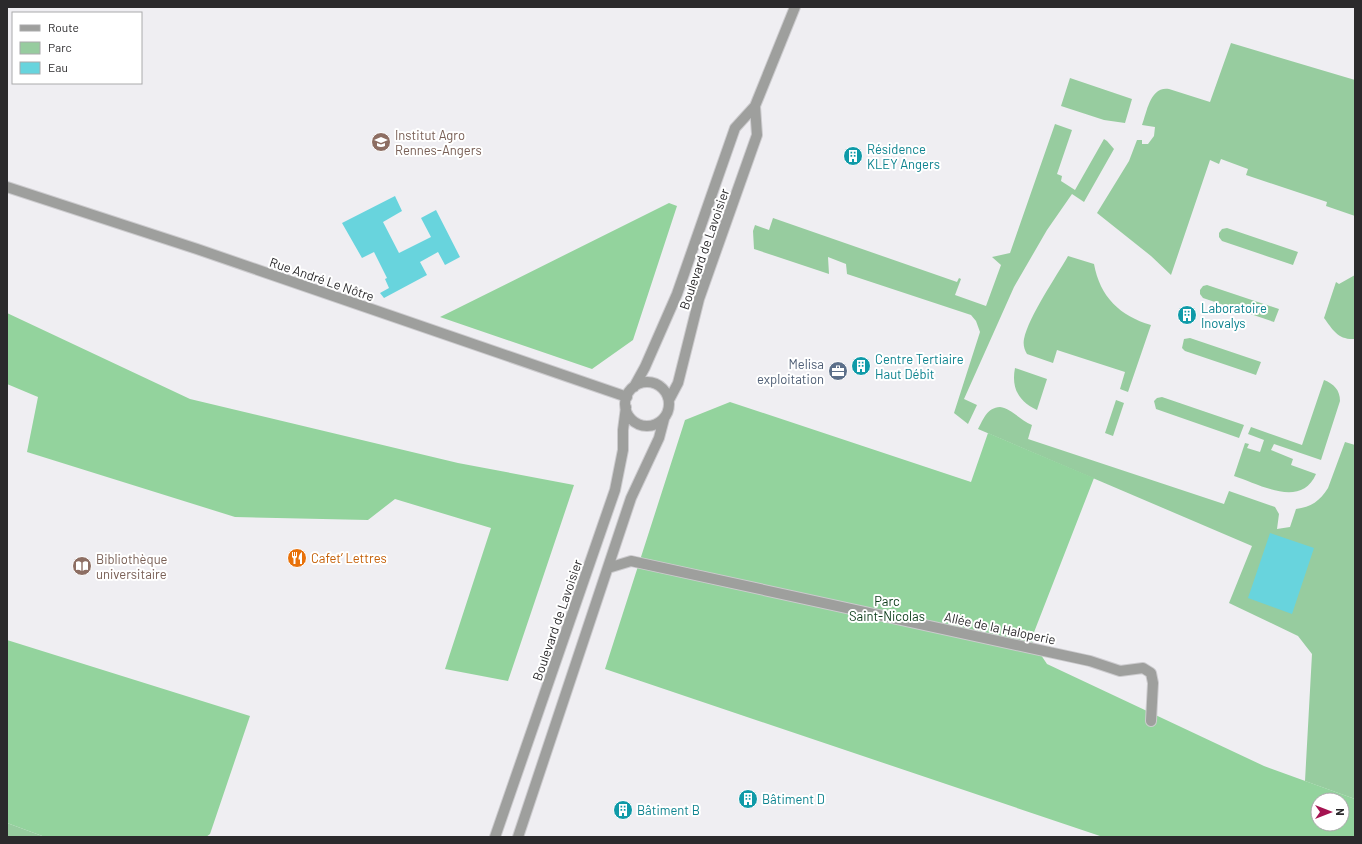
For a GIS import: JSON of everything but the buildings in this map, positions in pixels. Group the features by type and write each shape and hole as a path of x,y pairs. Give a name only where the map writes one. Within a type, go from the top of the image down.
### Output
{"street":[{"name":"Boulevard de Lavoisier","path":"634,387 645,367 677,294 734,128 755,106 795,7"},
{"name":"Boulevard de Lavoisier","path":"669,400 678,383 682,370 699,299 757,135 755,106"},
{"name":"Rue André Le Nôtre","path":"7,187 197,249 626,402"},
{"path":"518,837 631,498 659,438 668,410 669,400 663,389 655,384 646,382 634,387 626,402 631,419 643,426 656,424 664,419"},
{"name":"Boulevard de Lavoisier","path":"495,837 615,490 623,450 623,430 626,402"},
{"name":"Allée de la Haloperie","path":"608,568 631,561 1090,661 1120,671 1143,668 1151,673 1153,683 1151,721"}],"green space":[{"path":"1231,43 1355,80 1355,216 1326,206 1327,202 1246,175 1248,169 1221,159 1219,164 1210,160 1171,275 1151,256 1097,213 1129,161 1137,140 1142,140 1142,144 1148,144 1154,136 1155,127 1142,125 1153,96 1163,89 1169,89 1210,102"},
{"path":"1070,78 1132,99 1125,123 1104,120 1061,106"},
{"path":"1055,124 1072,130 1057,174 1062,176 1061,181 1075,190 1104,139 1114,149 1084,202 1072,194 1047,230 1014,287 964,399 977,405 968,424 954,413 980,332 976,321 971,315 847,274 846,264 828,257 829,274 754,249 753,231 755,225 769,230 773,218 957,282 959,278 961,279 955,295 986,306 1001,265 992,257 1010,253"},
{"path":"669,203 677,206 633,340 592,369 440,317"},
{"path":"1227,228 1298,252 1293,265 1222,241 1219,237 1219,233 1222,229"},
{"path":"1068,256 1094,264 1101,286 1113,304 1130,316 1151,325 1128,392 1120,389 1125,372 1057,350 1053,363 1027,354 1025,350 1024,339 1031,319"},
{"path":"1355,275 1355,339 1349,339 1336,333 1324,318 1336,282 1339,284"},
{"path":"1207,285 1279,309 1274,322 1203,298 1200,294 1200,290 1203,286"},
{"path":"7,313 190,399 458,463 574,485 508,681 445,669 491,528 395,499 368,520 235,517 27,452 38,397 7,384"},
{"path":"1190,338 1261,362 1256,375 1185,351 1182,348 1184,339"},
{"path":"1015,368 1047,379 1037,410 1025,403 1018,394 1014,382"},
{"path":"1324,380 1331,383 1336,388 1340,401 1321,460 1274,444 1271,450 1293,459 1291,465 1316,474 1309,484 1300,490 1290,492 1279,491 1234,476 1245,443 1249,444 1247,448 1260,452 1264,440 1248,434 1251,427 1302,445"},
{"path":"1162,397 1244,425 1239,438 1156,409 1154,401 1157,398"},
{"path":"1116,400 1124,403 1113,436 1105,433"},
{"name":"Parc Saint-Nicolas","path":"730,402 971,482 988,433 1094,478 1031,640 1047,664 1264,766 1336,792 1310,792 1310,832 1350,832 1350,797 1355,799 1355,837 1103,837 605,669 685,420"},
{"path":"1004,408 1032,425 1028,439 1224,504 1229,491 1275,507 1279,514 1277,529 1290,527 1296,509 1315,503 1322,496 1328,488 1345,442 1355,445 1355,799 1350,797 1350,792 1336,792 1305,781 1312,654 1298,636 1229,603 1252,546 978,429 984,417 992,409"},
{"path":"7,640 250,716 210,834 206,837 45,837 7,823"},
{"path":"7,823 45,837 7,837"}],"water":[{"path":"395,196 402,211 383,222 399,253 431,237 421,218 436,210 460,257 445,265 438,252 420,262 427,275 384,298 380,293 389,288 385,279 387,278 374,252 362,258 342,223"},
{"path":"1270,533 1314,548 1292,614 1248,598"}],"place":[{"name":"Institut Agro Rennes-Angers","path":"381,142"},
{"name":"Résidence KLEY Angers","path":"853,156"},
{"name":"Laboratoire Inovalys","path":"1187,315"},
{"name":"Centre Tertiaire Haut Débit","path":"861,366"},
{"name":"Melisa exploitation","path":"838,371"},
{"name":"Cafet’ Lettres","path":"297,558"},
{"name":"Bibliothèque universitaire","path":"82,566"},
{"name":"Bâtiment D","path":"748,799"},
{"name":"Bâtiment B","path":"623,810"}]}
